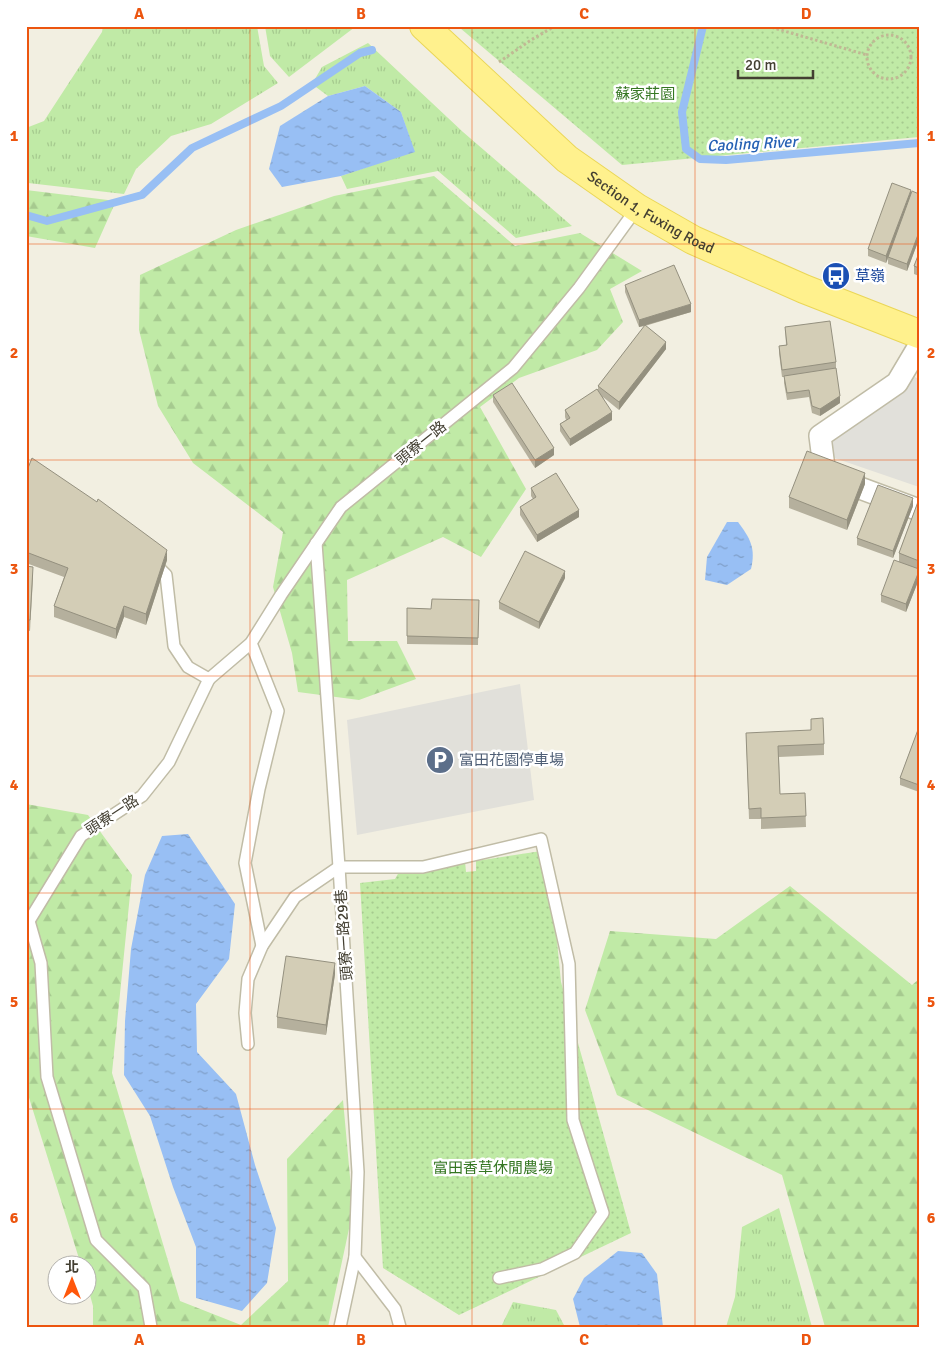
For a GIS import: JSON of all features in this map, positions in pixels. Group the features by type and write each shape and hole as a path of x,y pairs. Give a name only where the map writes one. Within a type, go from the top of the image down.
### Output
{"main road":[{"name":"Section 1, Fuxing Road","path":"424,26 567,159 637,208 693,240 787,282 919,334"}],"street":[{"path":"919,346 897,383 820,436 825,475 919,510"}],"lane":[{"name":"頭寮一路","path":"28,922 81,836 142,796 169,762 210,679 251,643 341,507 513,368 579,288 637,208"},
{"name":"頭寮一路29巷","path":"316,543 358,1172 355,1257 340,1327"},
{"path":"146,555 166,575 174,646 188,667 210,679"},
{"path":"251,643 278,711 259,789 245,863 262,946"},
{"path":"248,1044 244,1013 248,979 262,946 295,897 339,868 423,867 541,840 569,964 574,1120 603,1213 575,1253 542,1269 499,1278"},
{"path":"28,922 41,963 47,1077 96,1240 144,1288 151,1327"},
{"path":"355,1257 396,1309 400,1327"}],"path":[{"path":"478,77 531,40 556,26"},
{"path":"767,26 867,55"},
{"path":"885,34 892,34 906,41 912,56 908,70 902,76 888,79 875,74 870,68 867,55 872,42 885,34"},
{"path":"912,56 919,54"}],"green space":[{"path":"103,26 257,26 264,66 278,83 211,124 171,136 136,169 124,194 28,183 26,182 26,128 44,121 102,32"},
{"path":"265,26 355,27 289,77 270,56"},
{"name":"蘇家莊園","path":"464,26 919,26 919,137 622,165 460,28"},
{"path":"368,43 463,132 572,226 516,238 438,171 347,189 341,176 414,151 401,112 365,86 328,96 312,84 322,67"},
{"path":"434,176 515,246 580,233 642,271 610,289 623,322 597,350 519,378 480,407 526,489 481,557 443,537 347,580 348,641 397,641 416,679 359,700 298,692 292,653 273,587 283,532 193,463 158,406 139,330 140,275 236,230 334,196"},
{"path":"26,190 116,201 95,248 26,236"},
{"path":"26,804 88,815 132,875 112,1073 180,1301 241,1325 288,1281 287,1159 343,1100 353,1210 328,1327 93,1327 93,1306 98,1306 98,1256 78,1256 26,1088"},
{"name":"富田香草休閒農場","path":"548,850 561,982 631,1233 459,1315 383,1268 360,883 395,879 399,872 465,861 466,872 476,871 476,861"},
{"path":"790,886 912,985 919,979 919,1327 825,1327 782,1175 617,1095 585,1010 610,931 716,939"},
{"path":"779,1208 812,1327 726,1327 735,1297 742,1227"},
{"path":"513,1302 556,1310 565,1327 501,1327"}],"shaded area":[{"path":"912,376 919,379 919,487 817,452 875,412"},
{"name":"富田花園停車場","path":"520,684 534,800 357,835 347,720"}],"water":[{"path":"365,86 401,112 415,152 341,176 282,187 269,169 280,126 328,96"},
{"path":"727,522 738,522 749,538 753,555 751,569 727,585 705,580 707,557"},
{"path":"188,834 235,904 229,959 196,1004 197,1052 236,1094 255,1165 276,1228 267,1283 242,1311 196,1298 196,1247 173,1187 150,1116 124,1075 125,1021 131,949 145,875 162,836"},
{"path":"618,1251 642,1253 657,1274 663,1327 580,1327 573,1299 584,1278"}],"building":[{"path":"892,183 911,190 886,256 868,249"},
{"path":"912,191 919,194 919,232 907,264 888,257"},
{"path":"919,253 919,268 914,266"},
{"path":"674,265 691,304 639,320 625,285"},
{"path":"830,321 836,362 782,370 779,346 787,345 785,327"},
{"path":"645,325 666,342 619,402 598,386"},
{"path":"836,368 840,396 820,409 812,406 809,390 787,393 784,376"},
{"path":"512,383 554,448 535,460 493,395"},
{"path":"597,389 612,412 570,439 560,424 570,418 565,410"},
{"path":"807,451 865,473 847,520 789,497"},
{"path":"32,458 97,502 98,499 167,550 146,614 124,606 116,629 54,606 68,568 26,552 26,473"},
{"path":"556,473 579,510 537,535 520,507 536,497 531,488"},
{"path":"878,485 913,498 893,551 857,538"},
{"path":"919,499 919,561 899,553"},
{"path":"525,551 565,571 539,622 499,602"},
{"path":"894,560 919,569 906,604 881,595"},
{"path":"26,566 33,567 30,620 26,620"},
{"path":"432,599 479,600 478,638 407,636 407,608 431,609"},
{"path":"823,718 824,744 778,746 780,794 805,793 806,816 761,818 761,808 749,809 746,733 811,730 811,719"},
{"path":"919,727 919,785 900,778"},
{"path":"286,956 335,963 326,1025 277,1017"}],"waterway":[{"name":"Caoling River","path":"703,26 682,112 686,149 700,159 726,160 919,143"},
{"path":"26,215 47,221 142,195 192,148 281,106 360,53 372,50"}],"place":[{"name":"草嶺","path":"836,276"},
{"name":"富田花園停車場","path":"440,760"}]}
